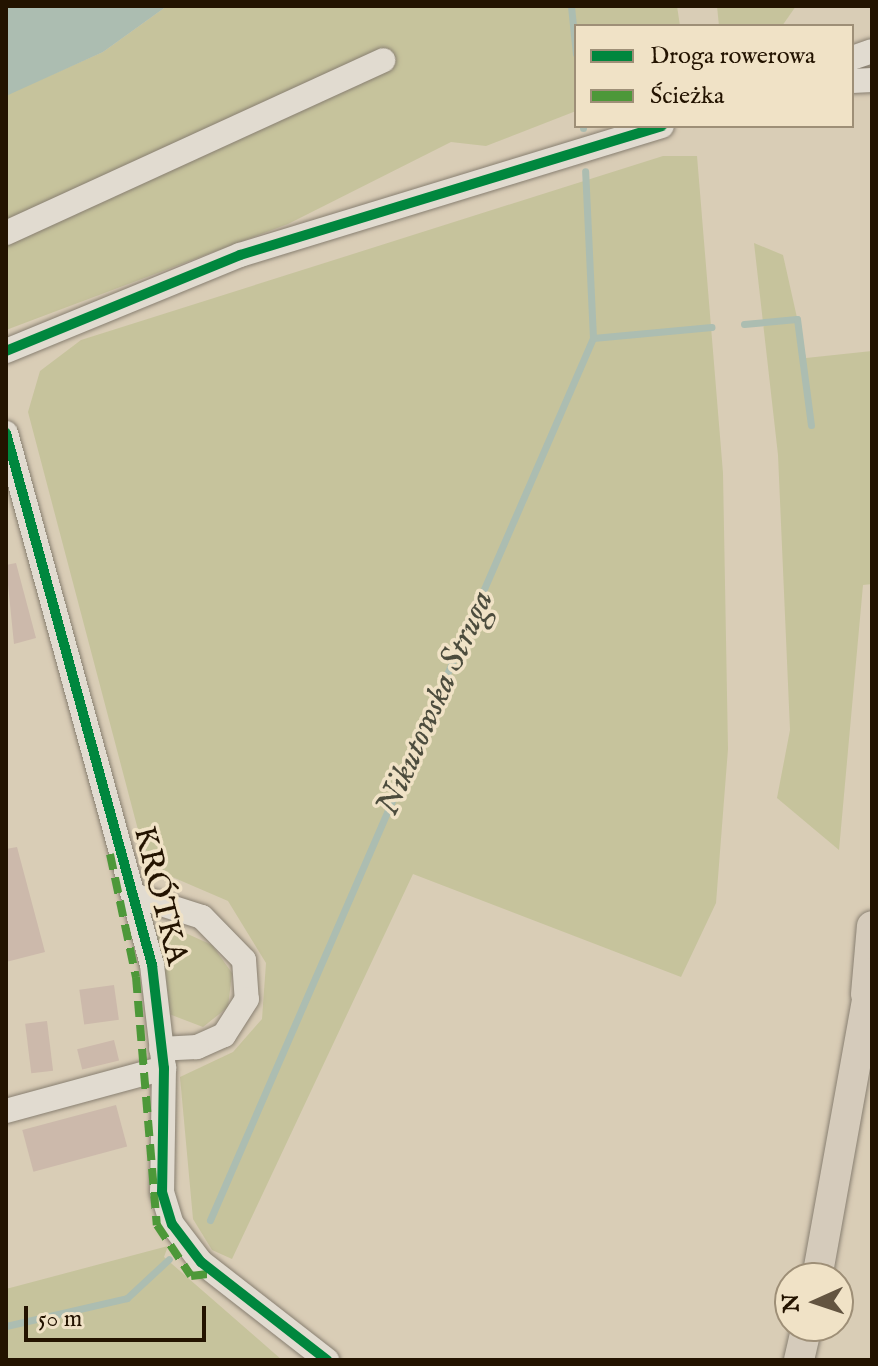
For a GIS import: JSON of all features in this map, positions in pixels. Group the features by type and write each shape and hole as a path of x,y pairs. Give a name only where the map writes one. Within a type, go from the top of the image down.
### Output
{"main road":[{"path":"865,1008 872,926"},
{"path":"820,1262 872,973"}],"street":[{"path":"6,233 383,60"},
{"path":"6,351 177,278 656,128"},
{"name":"KRÓTKA","path":"6,433 152,965 162,1058 162,1192 176,1229 195,1256 327,1360"},
{"path":"6,1111 197,1047 224,1035 247,999 244,960 202,917 133,895"}],"shaded area":[{"path":"6,6 167,6 103,52 6,96"},
{"path":"167,6 677,6 680,24 574,24 574,112 486,146 451,142 288,224 6,330 6,95 103,52"},
{"path":"717,6 796,6 783,24 719,24"},
{"path":"663,156 697,156 723,473 728,749 716,903 681,977 413,874 232,1259 212,1250 193,1219 180,1077 233,1052 262,1019 266,963 228,901 163,873 142,845 28,412 40,371 81,340"},
{"path":"754,243 783,255 806,358 872,351 872,584 863,585 839,850 777,798 790,730 778,455"},
{"path":"161,922 212,945 232,973 228,1007 203,1027 169,1014 156,929"},
{"path":"168,1246 164,1257 282,1360 6,1360 6,1289"}],"building":[{"path":"16,563 36,638 14,644 6,565"},
{"path":"17,847 45,952 6,962 6,849"},
{"path":"114,985 119,1020 84,1025 79,990"},
{"path":"47,1021 53,1071 31,1073 25,1024"},
{"path":"114,1040 119,1060 82,1070 77,1049"},
{"path":"116,1105 127,1147 33,1172 22,1130"}],"waterway":[{"name":"Nikutowska Struga","path":"571,6 574,35"},
{"name":"Nikutowska Struga","path":"210,1220 593,338 585,171"},
{"path":"744,324 797,319 811,425"},
{"path":"593,338 711,327"},
{"name":"Nikutowska Struga","path":"6,1326 127,1298 169,1259"}],"marked path":[{"path":"110,854 136,977 157,1225 191,1276 214,1273"}],"cycle path":[{"path":"6,351 240,255 655,128"},
{"path":"6,433 152,965 164,1068 162,1192 172,1224 201,1262 327,1360"}]}
